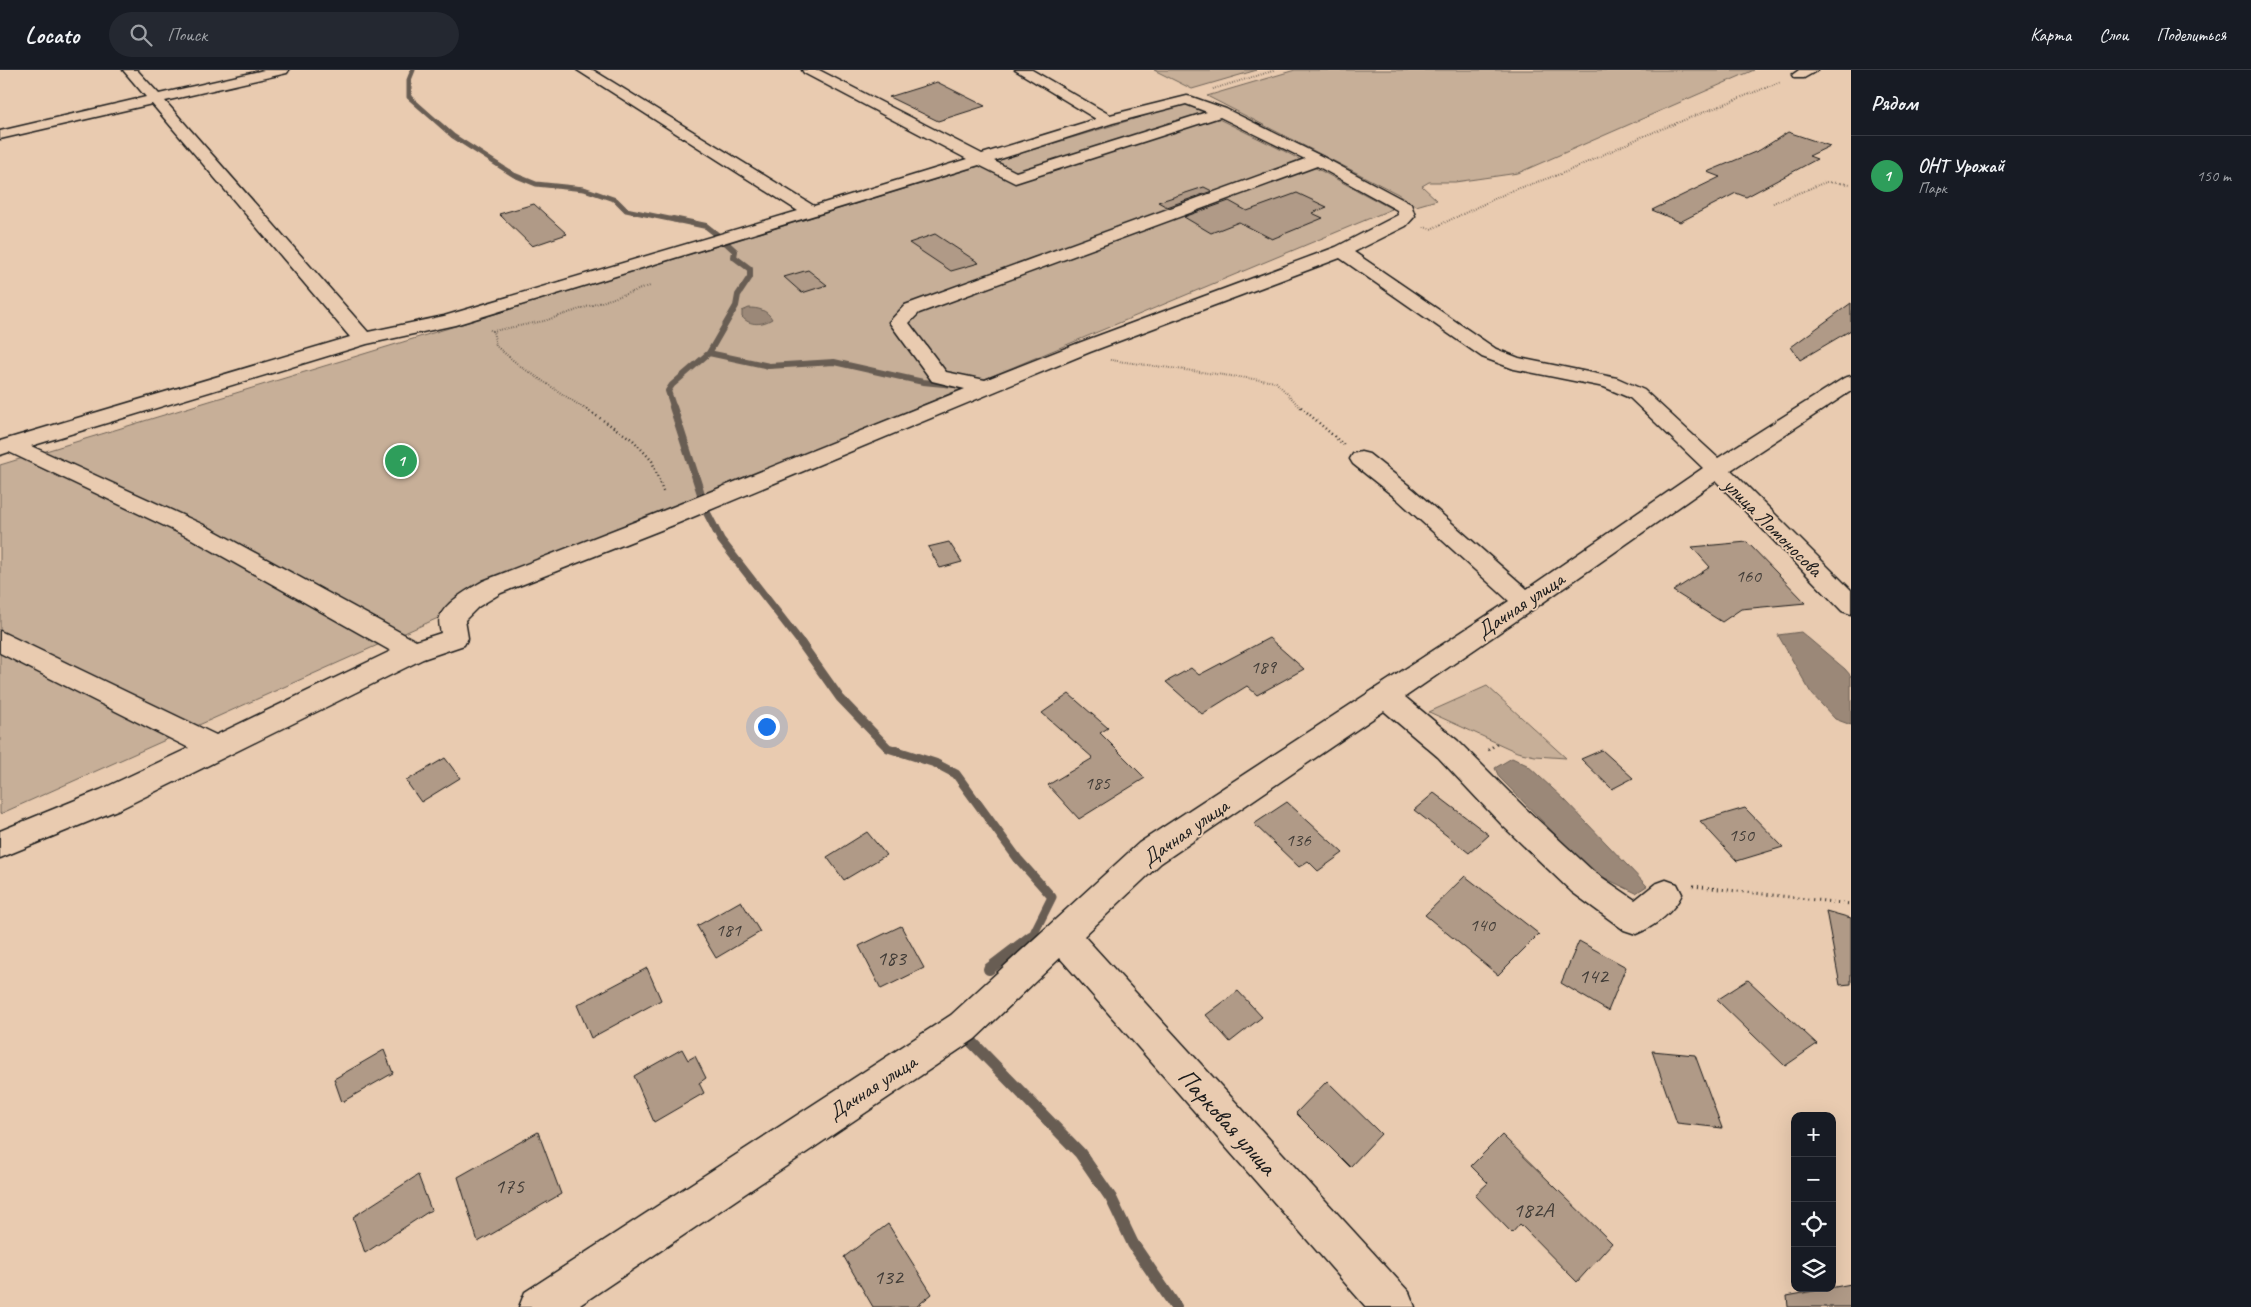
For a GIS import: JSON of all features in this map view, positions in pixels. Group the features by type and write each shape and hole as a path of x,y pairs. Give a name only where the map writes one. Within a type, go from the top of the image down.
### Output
{"street":[{"path":"130,70 363,339"},
{"path":"0,135 282,70"},
{"path":"584,70 812,212"},
{"path":"809,70 1015,178 1221,112"},
{"path":"1022,70 1108,120"},
{"path":"5,446 363,339 448,322 1108,120 1187,100 1221,112 1318,160 1405,208 1408,216 1400,222 1342,251 1082,348 668,518 492,587 469,601 452,618 456,638 414,652 217,750 111,799 8,836"},
{"path":"987,387 939,378 899,322 912,310 1318,160"},
{"name":"улица Ломоносова","path":"1342,251 1489,353 1514,363 1610,382 1625,387 1637,394 1717,469 1851,605"},
{"name":"Дачная улица","path":"540,1307 963,1027 1150,853 1526,602 1717,469 1851,382"},
{"path":"5,446 198,532 414,652"},
{"path":"1361,459 1405,494 1526,602"},
{"path":"0,641 217,750"},
{"path":"1385,696 1448,750 1514,817 1583,882 1636,918 1666,894"},
{"name":"Парковая улица","path":"1061,935 1394,1307"}],"path":[{"path":"1187,100 1205,92 1276,70"},
{"path":"1400,222 1431,228 1511,191 1566,172 1639,138 1805,72"},
{"path":"1774,203 1826,182 1851,184"},
{"path":"448,322 493,331 544,321 650,286"},
{"path":"493,331 496,346 520,366 633,440 652,461 664,492 668,518"},
{"path":"1082,348 1100,359 1276,382 1310,417 1361,459"},
{"path":"1666,894 1678,884 1851,904"}],"shaded area":[{"path":"1154,70 1257,70 1192,89"},
{"path":"1295,70 1754,70 1518,173 1455,182 1429,182 1422,186 1437,200 1416,206 1398,194 1207,96"},
{"path":"1186,103 1284,151 1392,209 798,457 0,814 0,465"},
{"path":"749,308 762,310 768,313 772,319 760,323 749,322 742,317 742,311"},
{"path":"1801,632 1851,676 1851,725 1835,719 1811,693 1778,635"},
{"path":"1487,686 1566,758 1535,756 1517,752 1429,712"},
{"path":"1512,758 1527,765 1565,800 1647,886 1636,893 1592,872 1499,777 1495,768"}],"building":[{"path":"937,82 985,106 938,121 889,97"},
{"path":"1788,132 1830,146 1809,156 1817,159 1746,197 1736,193 1680,222 1652,210 1720,177 1707,172 1760,150"},
{"path":"1204,187 1212,191 1167,207 1158,202"},
{"path":"1297,193 1327,207 1312,213 1323,218 1272,239 1239,222 1211,233 1184,217 1229,201 1247,211"},
{"path":"534,204 567,234 532,246 499,214"},
{"path":"935,234 979,263 951,271 909,243"},
{"path":"808,270 827,285 802,293 784,277"},
{"path":"1851,303 1851,330 1800,360 1791,347"},
{"path":"949,542 962,562 940,568 928,547"},
{"path":"1747,542 1806,603 1741,609 1722,622 1673,591 1710,567 1692,547"},
{"path":"1269,638 1304,669 1257,695 1247,686 1202,714 1166,682 1191,668 1199,675"},
{"path":"1069,694 1108,728 1100,733 1145,778 1079,819 1048,785 1093,758 1042,713"},
{"path":"1602,750 1633,778 1612,789 1581,759"},
{"path":"445,758 460,778 421,802 406,781"},
{"path":"1434,793 1489,835 1469,853 1414,810"},
{"path":"1287,802 1343,853 1318,871 1308,861 1299,867 1254,824"},
{"path":"1745,808 1783,847 1737,861 1700,821"},
{"path":"867,832 886,855 844,880 827,857"},
{"path":"1465,876 1539,934 1498,975 1425,915"},
{"path":"741,901 760,932 716,958 697,926"},
{"path":"1826,911 1851,918 1851,984 1840,985"},
{"path":"901,926 924,968 881,989 859,946"},
{"path":"1579,941 1626,967 1608,1011 1561,983"},
{"path":"647,968 661,1000 591,1038 577,1005"},
{"path":"1748,980 1817,1044 1785,1066 1717,1000"},
{"path":"1238,991 1262,1017 1230,1042 1206,1015"},
{"path":"682,1049 688,1060 695,1056 706,1078 699,1083 704,1093 654,1122 634,1076"},
{"path":"384,1050 393,1073 342,1102 334,1079"},
{"path":"1652,1051 1695,1055 1722,1128 1677,1123"},
{"path":"1327,1081 1381,1134 1350,1167 1296,1113"},
{"path":"538,1132 561,1194 478,1242 458,1177"},
{"path":"1502,1135 1612,1243 1577,1282 1520,1224 1512,1233 1475,1195 1488,1183 1471,1166"},
{"path":"418,1175 431,1210 365,1253 353,1217"},
{"path":"888,1224 932,1294 916,1307 873,1307 844,1257"},
{"path":"1851,1284 1851,1307 1788,1307 1787,1296 1808,1292 1836,1292 1836,1287"}],"waterway":[{"path":"413,70 409,80 409,97 453,136 514,175 536,184 584,189 616,200 626,210 679,221"},
{"path":"673,219 706,226 720,237"},
{"path":"709,353 736,306 738,295 750,277 750,269 734,257 735,251 723,240"},
{"path":"674,409 668,391 672,385 709,353"},
{"path":"709,353 769,366 834,362 923,382 954,385"},
{"path":"673,407 702,497"},
{"path":"706,511 721,540 802,644"},
{"path":"801,643 840,698 888,748 935,763 956,774 1018,859 1052,897 1031,939"},
{"path":"989,969 1031,937"},
{"path":"967,1037 1080,1153 1111,1198 1133,1244 1176,1307"}],"place":[{"name":"ОНТ Урожай","path":"401,461"}]}
